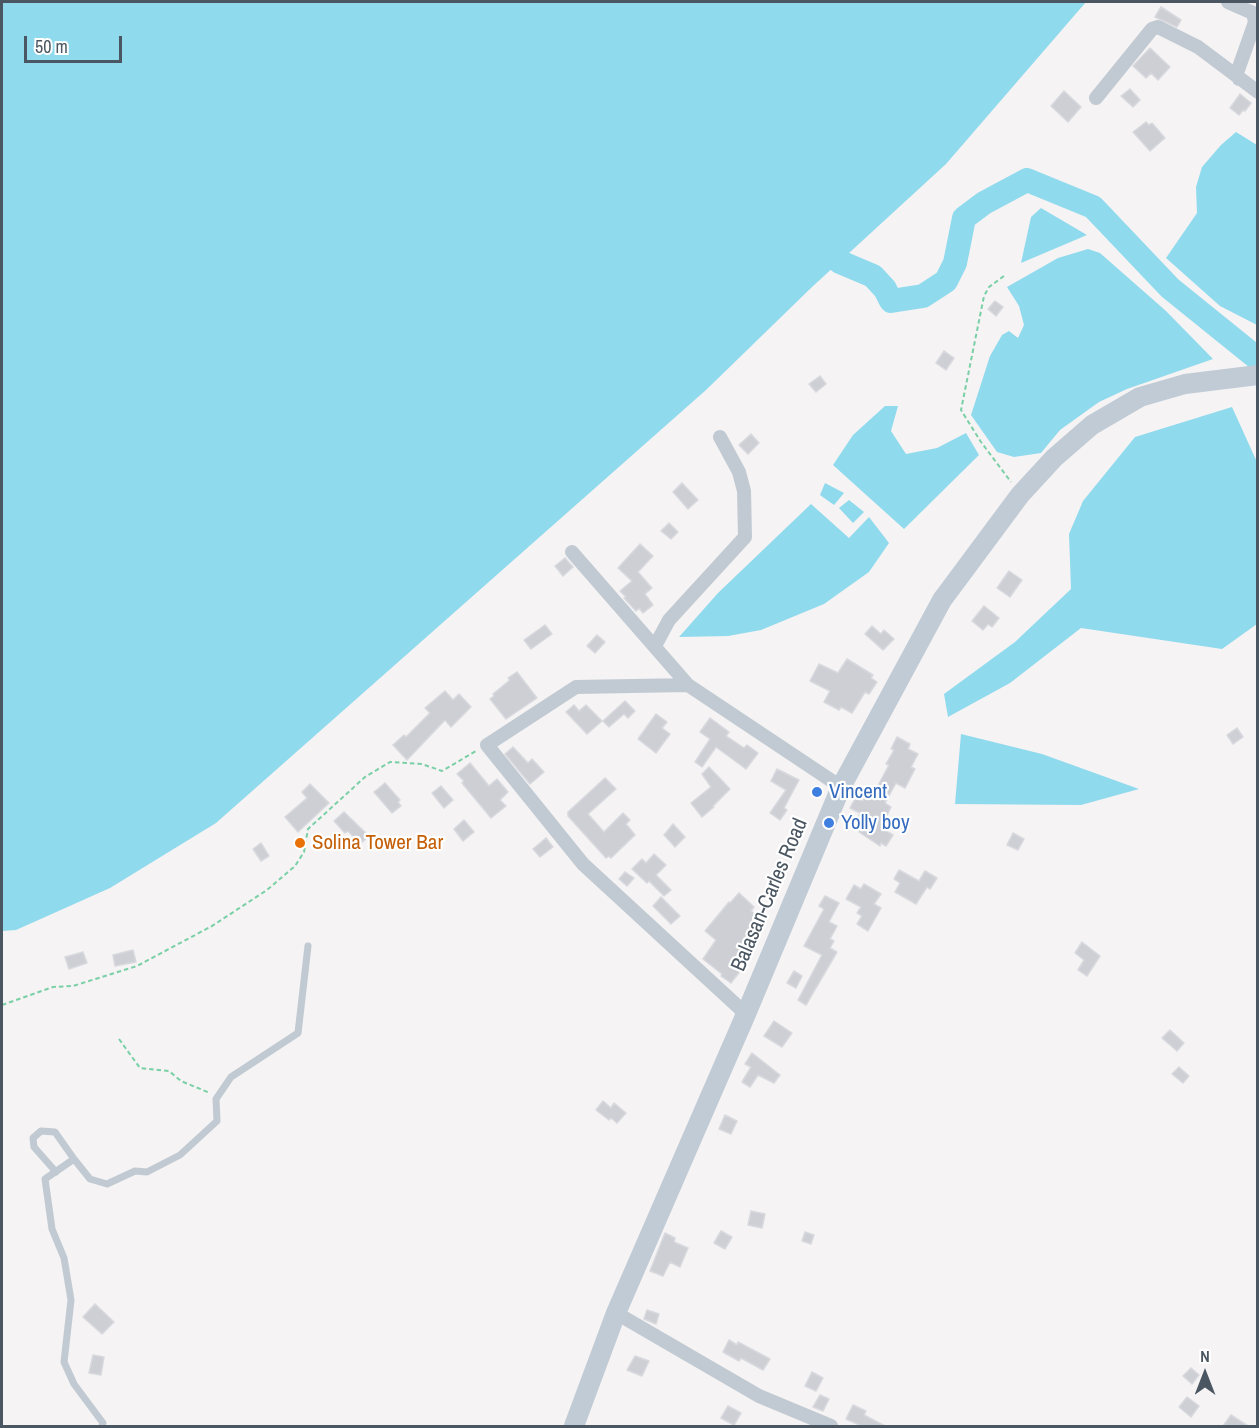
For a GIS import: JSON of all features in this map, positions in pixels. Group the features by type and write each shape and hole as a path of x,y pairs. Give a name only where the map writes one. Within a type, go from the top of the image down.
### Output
{"main road":[{"name":"Balasan-Carles Road","path":"574,1426 616,1313 746,1014 841,787 942,600 1020,495 1054,458 1092,425 1140,397 1185,384 1255,375"}],"street":[{"path":"1228,2 1253,13 1255,22 1237,73 1239,80"},
{"path":"1096,98 1152,29 1158,27 1198,47 1257,92"},
{"path":"655,646 669,620 745,537 744,491 739,472 720,437"},
{"path":"573,552 688,685 841,787"},
{"path":"688,685 576,687 487,745 584,864 746,1014"},
{"path":"616,1313 759,1396 831,1426"}],"lane":[{"path":"56,1172 34,1147 33,1138 41,1131 55,1132 90,1179 107,1184 135,1171 147,1172 180,1155 217,1122 216,1099 231,1077 298,1032 308,946"},
{"path":"74,1159 45,1179 52,1229 64,1257 71,1300 64,1362 74,1384 103,1423 102,1426"}],"path":[{"path":"1004,276 989,287 984,296 961,410 981,442 1020,495"},
{"path":"2,1005 53,987 73,986 137,966 212,926 267,890 295,866 304,852 308,829 365,777 390,762 422,764 442,771 487,745"},
{"path":"119,1039 140,1068 169,1071 181,1081 208,1092 216,1099"}],"water":[{"path":"2,2 1086,2 946,164 812,287 706,390 216,823 110,888 16,930 2,931"},
{"path":"1236,132 1257,145 1257,325 1220,306 1166,258 1197,213 1196,187 1202,167"},
{"path":"1041,208 1087,235 1021,263 1031,217"},
{"path":"1088,249 1100,253 1166,311 1213,359 1127,389 1099,402 1060,430 1041,453 1014,457 997,452 971,415 990,356 1002,335 1009,331 1018,338 1024,325 1019,306 1007,287 1058,258"},
{"path":"885,406 898,406 891,431 906,454 937,448 966,433 979,455 904,529 833,465 853,435"},
{"path":"1232,407 1257,462 1257,624 1222,649 1081,628 1010,683 948,717 944,694 1015,642 1071,589 1069,534 1083,501 1135,437"},
{"path":"825,483 844,493 834,505 820,495"},
{"path":"849,500 864,512 853,523 839,508"},
{"path":"811,504 849,538 869,517 889,543 869,572 824,604 761,630 728,636 679,637 718,593"},
{"path":"961,734 1042,754 1139,789 1081,805 955,804"}],"building":[{"path":"1161,7 1181,20 1177,27 1155,17"},
{"path":"1150,48 1170,67 1158,80 1151,73 1146,78 1133,66"},
{"path":"1130,89 1140,100 1133,107 1121,96"},
{"path":"1064,91 1081,107 1068,122 1051,106"},
{"path":"1240,94 1251,103 1239,115 1230,108"},
{"path":"1146,122 1149,125 1152,123 1165,138 1150,151 1133,132"},
{"path":"995,301 1003,307 996,316 988,309"},
{"path":"944,351 954,358 946,370 936,363"},
{"path":"820,376 826,384 816,392 809,384"},
{"path":"751,434 759,443 748,454 739,445"},
{"path":"682,483 698,500 688,509 673,492"},
{"path":"669,523 678,532 671,539 661,531"},
{"path":"640,544 653,556 638,572 652,588 645,594 653,605 643,613 639,608 636,611 620,591 632,581 618,568"},
{"path":"565,558 573,567 563,576 555,566"},
{"path":"1009,571 1022,580 1010,597 997,588"},
{"path":"984,606 999,618 992,627 988,624 983,630 972,621"},
{"path":"545,625 552,634 531,649 524,640"},
{"path":"872,626 881,634 884,630 894,639 883,650 865,634"},
{"path":"597,635 605,642 595,653 587,646"},
{"path":"847,659 873,675 871,678 877,682 869,694 865,692 852,713 841,707 839,710 824,702 830,691 810,681 819,664 838,673"},
{"path":"517,672 537,698 506,719 490,699 510,680 508,678"},
{"path":"445,691 453,700 459,694 471,707 451,727 445,720 407,760 393,745 404,735 406,737 430,713 425,708"},
{"path":"625,701 635,711 628,718 624,714 609,727 603,721"},
{"path":"574,705 579,711 586,705 602,721 587,734 566,712"},
{"path":"656,714 667,722 662,728 670,734 656,753 638,739"},
{"path":"710,718 729,732 726,736 744,748 747,745 758,753 746,769 716,747 702,767 695,762 710,739 700,732"},
{"path":"1237,728 1243,737 1233,744 1227,735"},
{"path":"897,737 910,744 908,749 918,754 911,767 915,769 905,788 896,783 885,803 891,807 881,828 893,835 886,846 881,843 880,846 859,832 863,826 856,823 860,813 850,808 856,797 863,801 868,791 874,793 889,765 886,764 894,750 891,749"},
{"path":"513,747 528,763 532,759 544,772 530,784 505,754"},
{"path":"470,763 489,786 497,779 508,792 500,800 506,806 491,818 457,774"},
{"path":"709,767 730,789 702,817 691,803 711,787 702,774"},
{"path":"777,769 799,780 784,808 787,810 780,820 770,813 786,790 771,781"},
{"path":"605,778 616,789 588,814 604,832 623,813 630,820 626,824 635,835 611,858 609,856 606,858 568,816 568,812"},
{"path":"385,783 400,800 398,802 401,806 392,813 374,792"},
{"path":"310,784 329,803 298,832 285,817 307,798 302,792"},
{"path":"441,786 453,800 444,808 432,793"},
{"path":"344,812 369,836 360,844 334,821"},
{"path":"464,820 474,832 463,841 454,829"},
{"path":"673,824 685,837 675,847 664,835"},
{"path":"1013,833 1024,839 1018,850 1007,845"},
{"path":"546,838 553,847 540,857 533,849"},
{"path":"261,843 269,856 261,861 253,849"},
{"path":"654,854 666,865 656,875 671,890 664,896 632,869 642,859 646,863"},
{"path":"899,870 919,881 925,871 937,878 930,889 927,887 916,904 895,892 900,883 894,879"},
{"path":"625,872 634,878 627,886 619,879"},
{"path":"864,884 881,894 874,904 881,908 868,931 857,924 862,916 857,913 861,907 846,899 854,885 861,889"},
{"path":"739,893 754,907 751,911 763,920 732,964 741,970 731,983 703,959 716,940 705,931"},
{"path":"825,896 839,903 829,922 837,926 830,939 834,941 830,948 837,952 806,1005 798,1000 822,955 804,946 824,909 819,906"},
{"path":"661,897 680,916 671,924 653,906"},
{"path":"1082,942 1100,956 1087,976 1078,970 1084,960 1075,953"},
{"path":"133,950 136,962 115,966 113,955"},
{"path":"83,952 87,963 69,969 65,957"},
{"path":"794,971 802,976 796,988 787,983"},
{"path":"774,1021 792,1033 782,1047 764,1036"},
{"path":"1170,1030 1184,1043 1177,1051 1162,1038"},
{"path":"752,1053 780,1075 774,1083 758,1075 750,1087 742,1082 751,1067 745,1064"},
{"path":"1179,1067 1189,1076 1183,1083 1172,1074"},
{"path":"603,1101 611,1108 614,1103 626,1113 617,1123 596,1110"},
{"path":"725,1115 737,1121 731,1134 719,1129"},
{"path":"751,1211 765,1214 762,1228 748,1225"},
{"path":"721,1231 732,1237 725,1249 714,1243"},
{"path":"805,1232 814,1235 811,1244 802,1241"},
{"path":"665,1233 675,1238 674,1242 688,1248 680,1267 670,1262 663,1276 650,1271"},
{"path":"95,1304 114,1322 102,1334 83,1317"},
{"path":"647,1310 659,1314 656,1324 644,1319"},
{"path":"729,1340 737,1345 738,1342 770,1359 763,1370 741,1358 739,1361 723,1352"},
{"path":"93,1355 104,1357 101,1375 89,1373"},
{"path":"635,1356 649,1361 642,1376 627,1370"},
{"path":"1191,1368 1199,1375 1192,1384 1183,1376"},
{"path":"812,1372 823,1378 816,1391 805,1386"},
{"path":"820,1395 829,1399 823,1411 813,1407"},
{"path":"1187,1397 1199,1406 1191,1417 1179,1407"},
{"path":"853,1405 866,1411 864,1415 885,1426 862,1426 846,1419"},
{"path":"728,1406 741,1413 734,1425 721,1418"},
{"path":"1231,1415 1248,1426 1223,1426"}],"waterway":[{"path":"840,262 873,276 885,289 891,301 923,296 946,281 955,263 964,218 984,203 1027,180 1093,207 1170,288 1258,359"}],"place":[{"name":"Vincent","path":"817,792"},
{"name":"Yolly boy","path":"829,823"},
{"name":"Solina Tower Bar","path":"300,843"}]}
